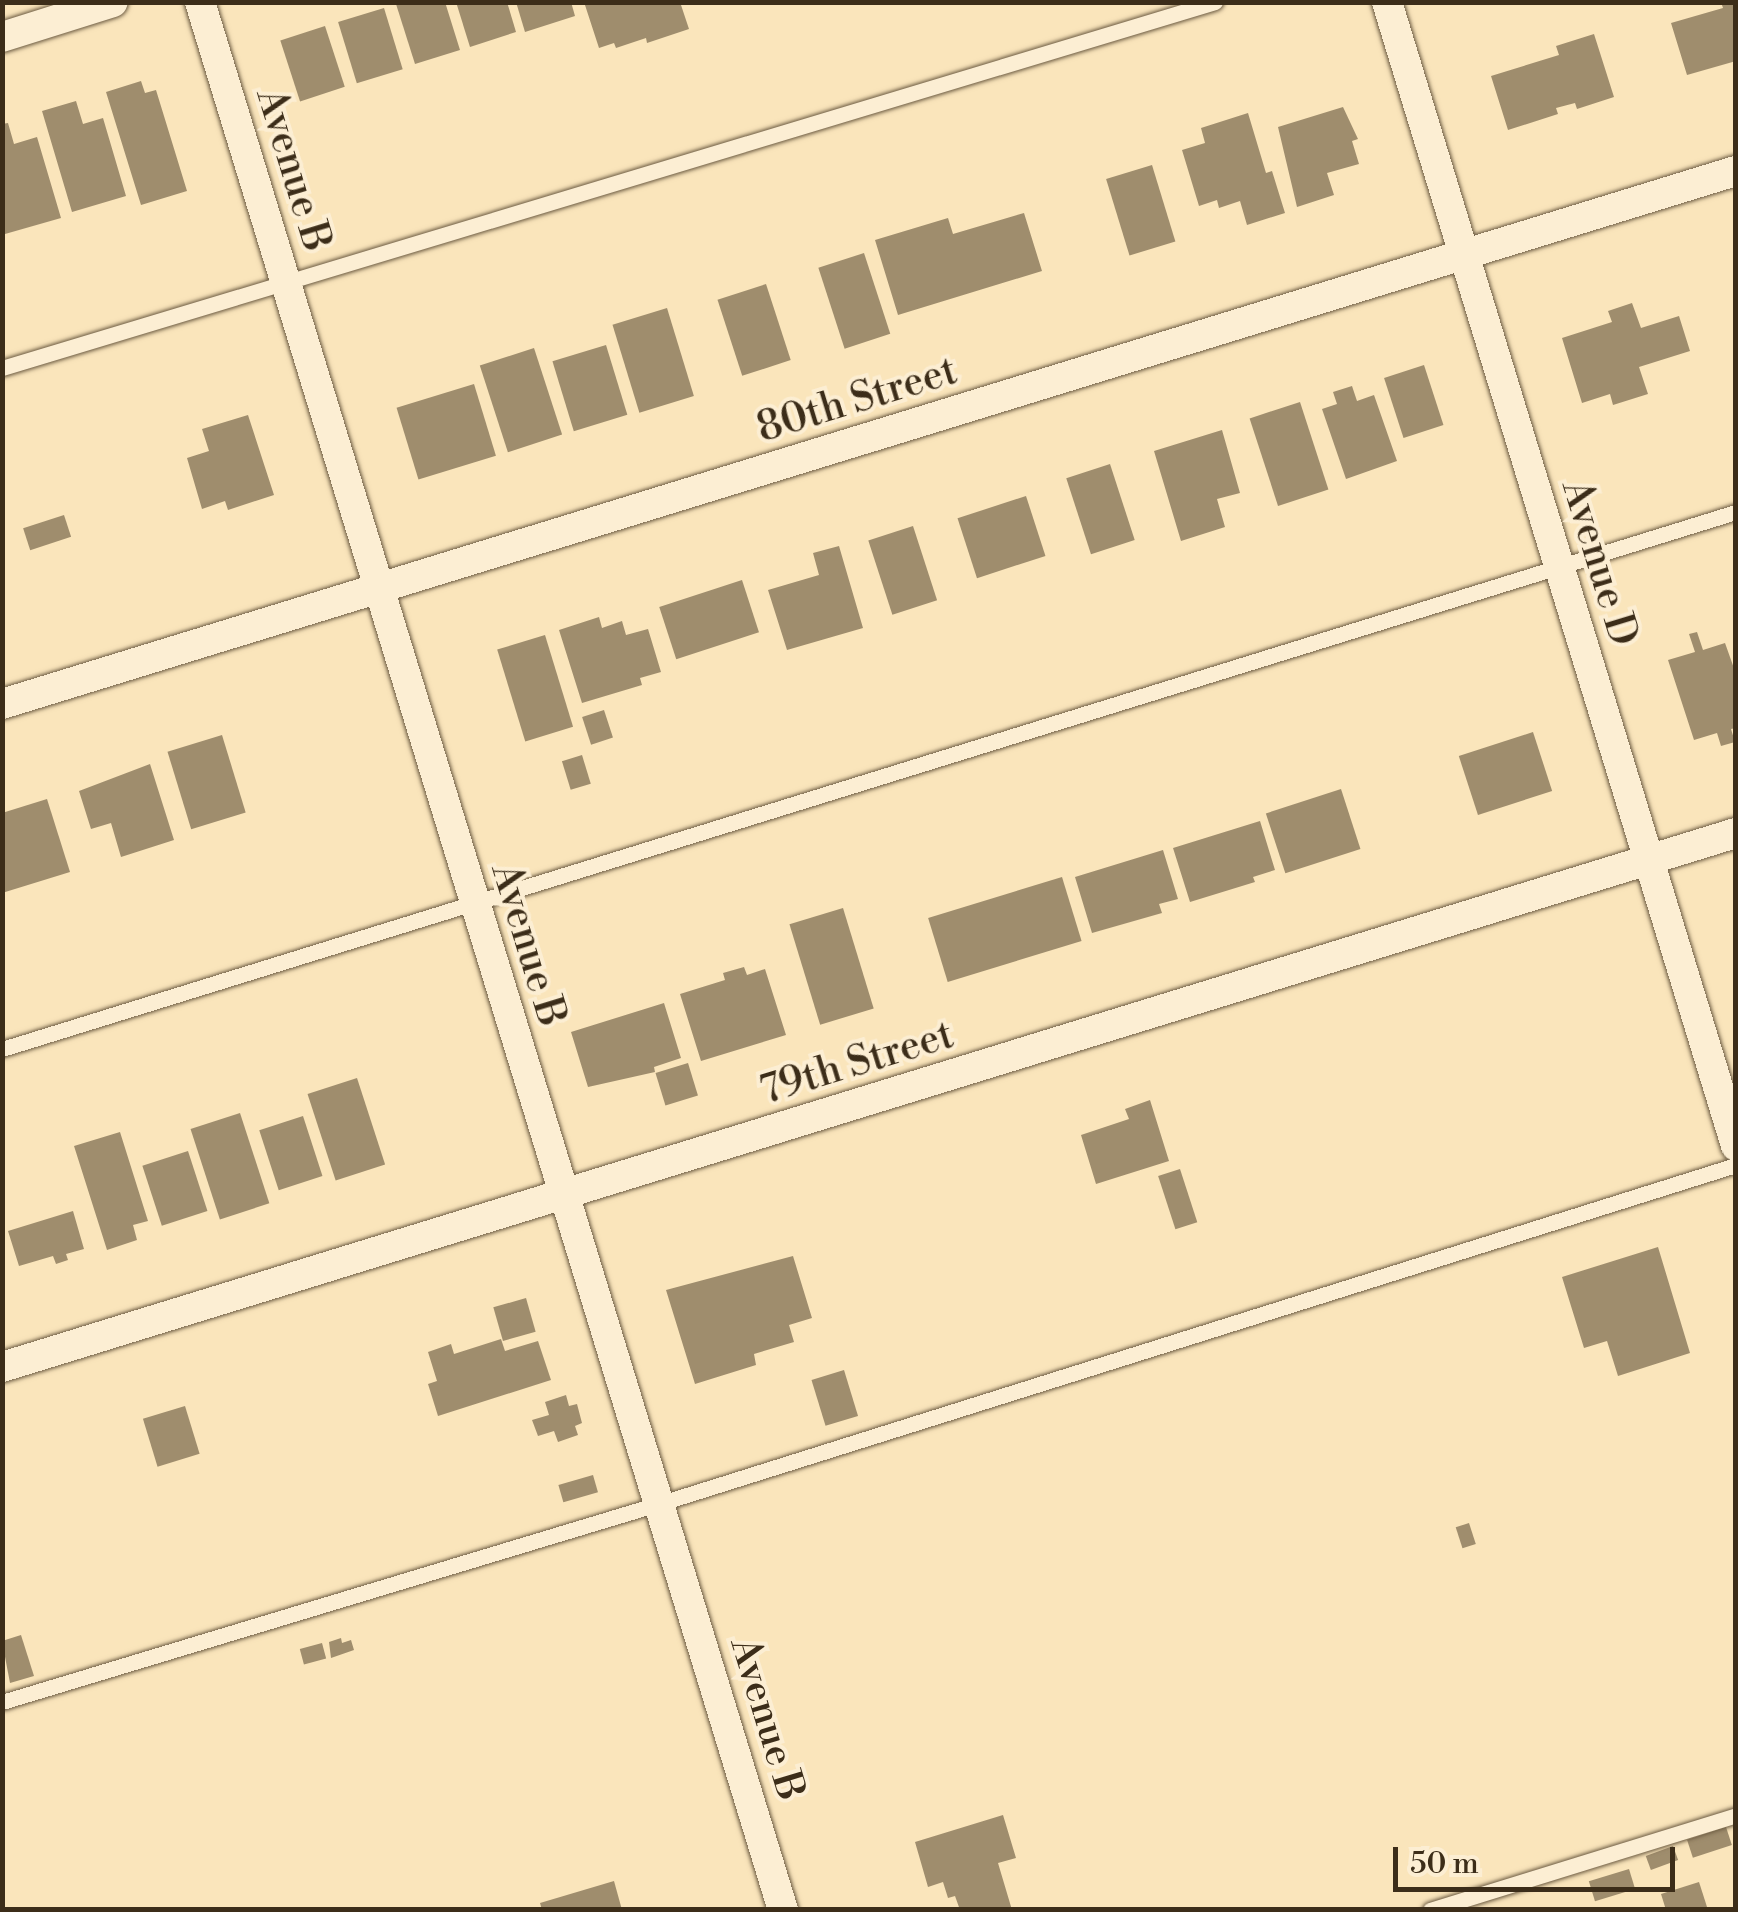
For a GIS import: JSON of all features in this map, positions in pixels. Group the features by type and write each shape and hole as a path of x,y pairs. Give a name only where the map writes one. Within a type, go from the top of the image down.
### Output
{"street":[{"path":"2,37 114,2"},
{"name":"Avenue B","path":"200,2 783,1910"},
{"name":"Avenue D","path":"1387,2 1736,1146"},
{"name":"80th Street","path":"2,704 1736,171"},
{"name":"79th Street","path":"2,1368 1736,833"}],"lane":[{"path":"2,368 1215,2"},
{"path":"2,1049 1736,512"},
{"path":"2,1702 658,1504 1736,1165"},
{"path":"1430,1910 1736,1814"}],"building":[{"path":"445,2 460,50 415,64 396,4"},
{"path":"456,2 507,2 516,32 470,47"},
{"path":"516,2 571,2 575,16 525,32"},
{"path":"584,2 680,2 689,29 647,43 646,38 616,48 614,43 599,48"},
{"path":"1721,2 1736,2 1736,61 1687,75 1671,23 1723,8"},
{"path":"384,8 403,69 357,83 338,22"},
{"path":"325,26 345,87 300,101 280,41"},
{"path":"1594,34 1614,97 1577,109 1575,103 1556,108 1558,114 1508,130 1491,76 1559,55 1556,46"},
{"path":"141,81 145,93 156,90 187,191 141,205 106,92"},
{"path":"76,101 83,124 103,118 126,196 72,212 42,111"},
{"path":"1343,107 1358,139 1352,141 1359,164 1327,173 1334,195 1297,207 1278,127"},
{"path":"1248,113 1266,173 1272,171 1285,213 1247,225 1240,201 1219,208 1217,200 1199,206 1182,150 1205,143 1201,128"},
{"path":"8,123 14,144 37,137 61,218 5,234 2,124"},
{"path":"1152,165 1175,242 1129,256 1106,179"},
{"path":"1024,213 1042,271 898,315 875,240 948,218 953,234"},
{"path":"864,253 890,334 845,349 818,268"},
{"path":"766,284 791,360 742,376 717,300"},
{"path":"1632,303 1641,328 1679,316 1690,351 1639,367 1648,394 1613,405 1610,394 1582,403 1562,338 1612,322 1608,311"},
{"path":"667,308 694,396 639,413 612,325"},
{"path":"606,345 627,415 574,431 552,361"},
{"path":"534,348 562,435 508,452 480,366"},
{"path":"1424,365 1443,425 1404,438 1384,378"},
{"path":"474,384 496,456 418,479 397,408"},
{"path":"1352,386 1357,401 1374,395 1397,461 1346,479 1322,409 1337,404 1333,392"},
{"path":"1300,402 1328,489 1278,506 1250,418"},
{"path":"248,415 274,495 228,510 225,501 202,509 187,458 209,451 202,429"},
{"path":"1222,430 1240,493 1217,499 1225,527 1181,541 1154,451"},
{"path":"1110,464 1135,540 1091,554 1066,478"},
{"path":"1026,496 1045,556 977,578 958,518"},
{"path":"64,515 71,537 30,550 23,528"},
{"path":"913,526 937,600 892,615 868,541"},
{"path":"839,546 863,628 787,650 768,590 819,575 813,553"},
{"path":"742,580 759,632 676,659 659,607"},
{"path":"599,617 602,628 622,621 626,635 648,629 661,672 640,678 642,685 582,703 559,630"},
{"path":"1697,632 1703,650 1725,643 1736,674 1736,728 1731,729 1735,742 1721,746 1717,733 1694,740 1668,660 1695,652 1689,634"},
{"path":"545,635 573,727 525,741 497,650"},
{"path":"604,710 613,738 591,745 582,717"},
{"path":"1533,732 1552,791 1478,815 1459,756"},
{"path":"222,735 246,812 191,829 167,752"},
{"path":"582,755 591,784 571,790 562,761"},
{"path":"150,764 174,840 121,857 111,823 91,829 79,791"},
{"path":"1341,789 1360,849 1285,873 1266,813"},
{"path":"47,799 70,872 2,893 2,813"},
{"path":"1260,821 1275,870 1253,877 1255,882 1190,902 1173,848"},
{"path":"1163,850 1178,899 1159,904 1162,913 1092,933 1075,877"},
{"path":"1062,877 1082,941 948,982 928,918"},
{"path":"843,908 874,1008 820,1025 789,924"},
{"path":"744,967 747,975 765,969 786,1035 701,1061 680,994 725,980 723,973"},
{"path":"664,1003 681,1058 654,1067 655,1072 588,1087 571,1032"},
{"path":"688,1063 698,1096 665,1105 655,1073"},
{"path":"357,1078 385,1165 336,1181 308,1094"},
{"path":"1150,1100 1169,1161 1096,1184 1081,1135 1129,1119 1125,1109"},
{"path":"240,1113 269,1203 220,1219 191,1129"},
{"path":"303,1116 322,1176 279,1190 259,1130"},
{"path":"120,1132 148,1221 133,1225 137,1240 107,1250 74,1146"},
{"path":"188,1151 207,1211 162,1226 142,1166"},
{"path":"1180,1169 1197,1222 1175,1229 1158,1176"},
{"path":"73,1211 84,1249 66,1254 68,1260 56,1264 53,1256 19,1266 8,1231"},
{"path":"1658,1247 1690,1353 1618,1376 1607,1341 1584,1348 1562,1277"},
{"path":"793,1256 812,1318 789,1325 794,1342 754,1354 756,1365 695,1384 666,1290"},
{"path":"526,1298 536,1332 503,1341 493,1307"},
{"path":"501,1339 505,1351 538,1341 551,1380 438,1416 428,1384 437,1381 428,1352 451,1344 454,1354"},
{"path":"844,1370 858,1416 826,1426 811,1380"},
{"path":"566,1395 569,1406 577,1404 582,1423 575,1426 578,1435 558,1442 554,1431 538,1436 532,1420 549,1415 545,1402"},
{"path":"185,1406 200,1454 158,1467 143,1419"},
{"path":"593,1475 598,1492 563,1502 558,1485"},
{"path":"1469,1523 1476,1544 1462,1548 1456,1527"},
{"path":"21,1635 34,1676 10,1683 2,1641"},
{"path":"341,1638 342,1643 351,1640 354,1650 331,1658 329,1642"},
{"path":"322,1643 326,1658 304,1664 300,1649"},
{"path":"1003,1815 1016,1858 998,1863 1012,1910 960,1910 955,1896 948,1898 943,1882 928,1887 915,1842"},
{"path":"1726,1827 1732,1845 1693,1858 1687,1840"},
{"path":"1673,1846 1678,1860 1651,1870 1646,1856"},
{"path":"1629,1869 1635,1889 1595,1901 1589,1881"},
{"path":"614,1881 622,1910 542,1910 540,1903"},
{"path":"1699,1882 1708,1910 1666,1910 1661,1894"}]}
